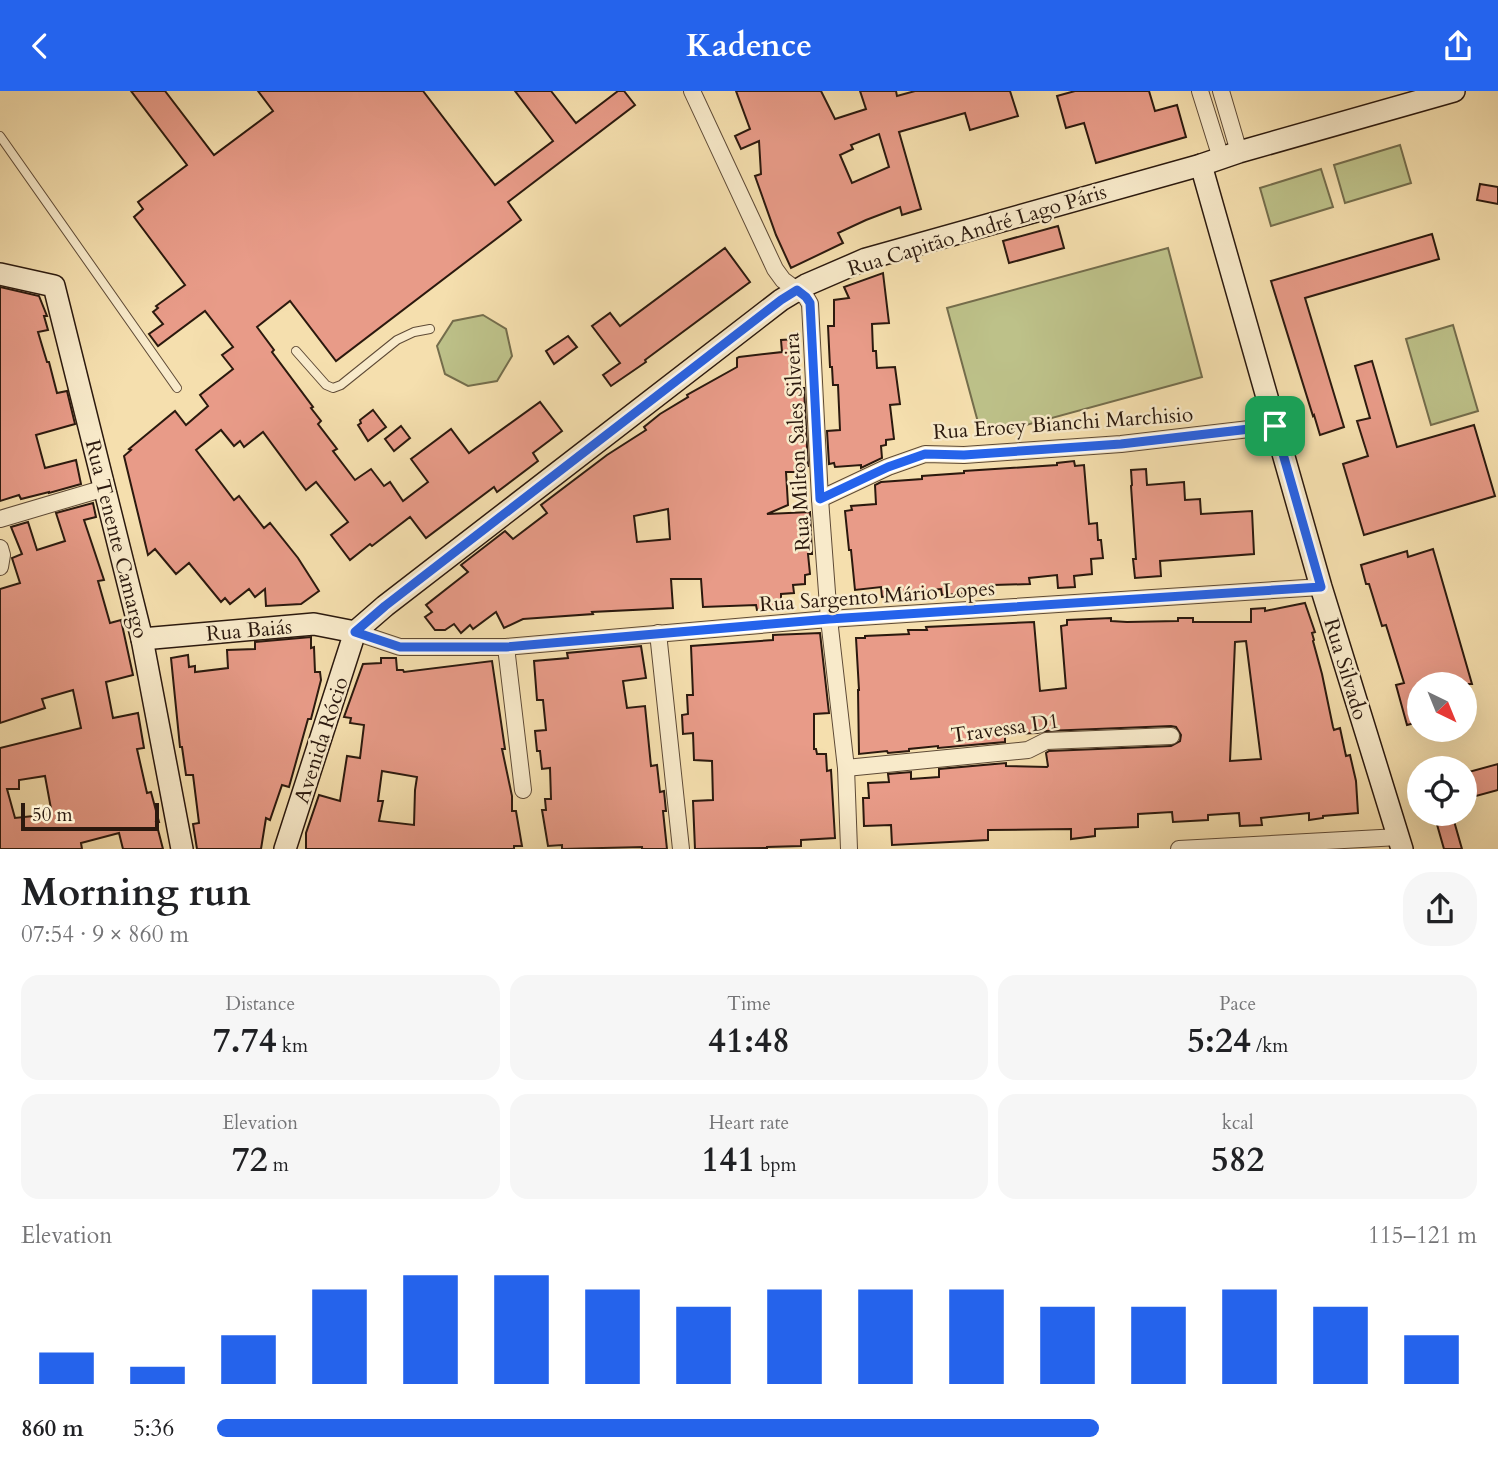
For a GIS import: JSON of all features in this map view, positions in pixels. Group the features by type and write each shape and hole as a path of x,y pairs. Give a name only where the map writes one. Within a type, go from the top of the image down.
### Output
{"street":[{"name":"Rua Milton Sales Silveira","path":"692,91 775,269 783,280 810,303 820,499 829,619 846,768 849,849"},
{"path":"1200,91 1208,115 1230,155"},
{"path":"1221,91 1226,109 1230,155"},
{"name":"Rua Capitão André Lago Páris","path":"355,632 585,451 797,290 866,259 1454,91"},
{"path":"1208,115 1226,109"},
{"name":"Rua Silvado","path":"1201,165 1321,587 1401,843"},
{"name":"Rua Tenente Camargo","path":"0,274 54,286 142,639 182,849"},
{"name":"Rua Erocy Bianchi Marchisio","path":"820,499 888,467 925,454 964,455 1121,444 1275,426"},
{"path":"0,519 106,488"},
{"path":"0,548 0,568"},
{"name":"Rua Sargento Mário Lopes","path":"355,632 400,647 506,647 829,619 1321,587"},
{"name":"Rua Baiás","path":"142,639 314,624 355,632"},
{"name":"Avenida Rócio","path":"285,849 355,632"},
{"path":"658,633 681,849"},
{"path":"506,647 523,790"},
{"name":"Travessa D1","path":"846,768 1028,750 1046,741 1171,736"},
{"path":"1179,849 1401,843"}],"lane":[{"path":"0,136 177,388"},
{"path":"296,351 326,385 333,388 341,385 397,339 430,329"}],"green space":[{"path":"1400,145 1411,183 1345,203 1334,165"},
{"path":"1321,169 1333,207 1271,226 1260,188"},
{"path":"1168,248 1202,377 982,437 947,308"},
{"path":"483,315 506,329 512,356 497,381 468,386 445,374 437,346 453,321"},
{"path":"1453,325 1478,411 1431,425 1406,339"}],"building":[{"path":"131,91 165,91 214,155 273,111 258,91 423,91 495,185 553,141 515,91 551,91 576,123 618,91 624,91 635,105 508,202 521,220 336,361 290,301 257,327 313,407 311,408 321,421 318,424 337,449 333,451 355,480 371,469 384,486 390,482 403,501 428,482 411,459 451,429 469,453 540,402 562,431 533,453 538,461 497,492 494,487 426,538 410,517 350,560 331,535 348,522 316,482 306,490 263,432 244,447 240,441 234,446 221,430 196,450 234,500 239,496 264,528 270,523 298,558 319,591 301,604 266,606 265,589 255,597 249,589 230,604 225,598 221,602 189,563 176,574 155,549 148,555 124,456 175,411 186,425 208,406 200,395 233,369 222,355 233,347 205,311 158,346 149,334 163,324 153,312 158,308 156,306 185,285 134,217 143,209 138,202 187,165"},
{"path":"736,91 821,91 835,119 866,109 860,91 896,91 897,96 915,91 1010,91 1018,116 970,130 965,113 899,132 921,209 902,215 900,207 866,220 838,233 843,243 791,268 755,176 761,174 759,141 741,149 735,136 750,129","holes":["879,134 889,167 852,183 840,155 853,149 851,145"]},
{"path":"1075,91 1149,91 1155,111 1177,105 1186,137 1096,163 1084,123 1066,128 1057,96"},
{"path":"1480,184 1498,187 1498,204 1477,200"},
{"path":"1058,226 1064,248 1009,263 1003,241"},
{"path":"1432,234 1439,259 1305,298 1344,427 1320,435 1271,281"},
{"path":"725,248 750,282 611,386 603,375 620,363 592,326 610,313 620,326"},
{"path":"883,273 889,323 872,324 873,351 876,351 877,368 895,367 900,404 890,405 894,439 886,440 886,445 881,446 882,458 861,468 861,465 835,467 834,463 829,464 827,431 840,430 838,385 833,385 828,326 834,326 834,300 849,298 844,287"},
{"path":"0,287 39,296 47,316 44,316 48,330 38,332 57,393 67,391 75,424 36,435 45,468 76,460 81,484 21,499 19,495 0,501"},
{"path":"568,336 577,347 554,364 546,351"},
{"path":"796,339 800,388 804,388 808,466 802,466 803,472 786,472 788,505 767,514 810,512 812,554 808,554 810,574 805,575 805,584 793,585 794,593 781,594 781,609 757,610 756,605 703,607 701,579 671,579 673,608 523,619 504,628 496,612 473,629 470,625 461,633 454,624 445,630 435,630 425,617 432,612 426,605 468,572 461,565 505,531 513,539 547,513 541,505 607,455 646,430 644,427 660,414 688,397 687,395 737,367 737,358 782,352 781,340","holes":["668,509 670,539 637,542 634,516"]},
{"path":"1372,361 1397,447 1474,425 1495,496 1364,535 1343,464 1368,456 1357,421 1370,418 1355,366"},
{"path":"373,410 386,427 368,441 358,425 360,420"},
{"path":"401,426 410,438 394,451 385,439"},
{"path":"1074,461 1075,466 1084,465 1089,524 1097,523 1103,558 1091,559 1092,574 1074,576 1075,587 1058,588 1057,575 1029,578 1030,584 993,585 993,592 942,595 941,589 882,597 881,587 855,590 845,511 852,510 851,506 876,504 875,485 881,482 922,479 922,476 1057,465"},
{"path":"1146,469 1147,485 1184,482 1185,500 1200,499 1201,514 1252,511 1254,554 1160,561 1161,576 1135,578 1131,470"},
{"path":"93,503 96,517 84,520 104,580 98,581 110,623 121,620 133,675 106,682 113,718 138,713 144,748 137,749 147,793 151,792 159,822 156,822 163,849 123,849 119,833 81,843 82,849 0,849 0,748 81,728 73,690 42,699 45,708 0,723 0,589 20,583 12,558 22,554 11,527 28,522 37,550 65,541 56,513","holes":["45,776 52,814 15,818 7,789 19,789 19,780"]},
{"path":"1433,549 1469,672 1407,672 1407,725 1396,685 1404,683 1386,625 1382,626 1361,565 1407,551 1408,557"},
{"path":"1305,603 1315,632 1312,633 1313,641 1333,727 1334,730 1340,728 1346,756 1350,755 1356,781 1358,813 1309,820 1309,813 1261,818 1262,825 1240,826 1239,813 1208,815 1208,820 1173,822 1172,812 1138,814 1138,827 1095,829 1095,836 1071,839 1071,829 988,830 988,840 892,845 891,825 864,826 863,798 869,798 868,783 889,782 888,774 911,772 911,779 939,777 939,769 1006,763 1006,766 1047,767 1046,753 1049,751 1171,746 1180,741 1181,735 1176,727 1171,726 1046,731 1005,734 1005,742 859,754 856,638 909,634 908,630 927,630 926,627 1034,622 1040,691 1066,688 1061,626 1067,625 1067,620 1111,618 1111,621 1127,622 1193,618 1193,622 1251,622 1251,609 1265,608 1265,611","holes":["1246,641 1261,759 1230,761 1235,642"]},
{"path":"820,633 829,713 814,714 814,749 817,754 826,754 827,771 831,770 835,838 801,840 801,846 695,849 693,801 713,800 712,761 694,760 693,733 683,734 682,715 688,714 687,695 693,695 691,646 773,640 773,635"},
{"path":"311,637 315,672 320,672 321,680 289,787 282,785 270,820 266,818 261,849 197,849 193,824 199,823 193,775 186,775 180,747 171,658 188,655 189,667 195,666 195,672 228,668 227,650 255,649 255,642"},
{"path":"641,646 646,678 623,681 627,708 645,706 651,766 657,765 660,792 664,791 667,849 562,849 562,845 548,846 542,810 546,810 545,799 551,799 550,768 542,769 540,751 537,751 535,731 546,730 543,700 537,700 534,661 568,658 567,653"},
{"path":"381,658 396,658 397,670 404,672 492,661 512,811 516,811 522,846 514,846 514,849 306,849 306,833 319,795 340,801 347,756 360,758 364,725 350,723 351,718 344,717 363,664 381,663","holes":["382,771 417,777 414,825 379,821 383,801 378,801"]},
{"path":"1498,764 1498,790 1477,796 1477,770"},
{"path":"1437,826 1455,826 1462,849 1444,849"}],"route":[{"path":"797,290 810,303 820,499 888,467 925,454 964,455 1121,444 1275,426 1321,587 829,619 506,647 400,647 355,632 585,451 797,290"}]}
